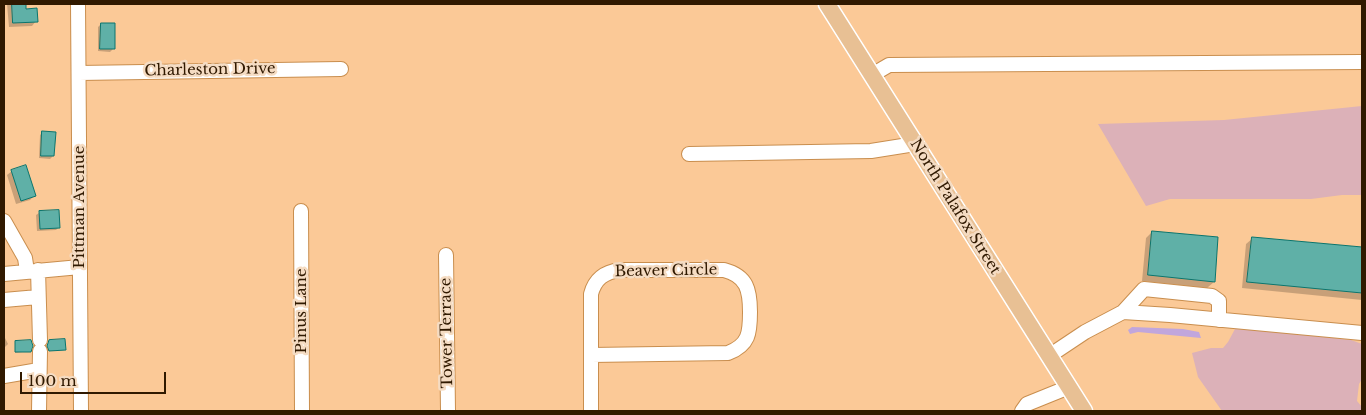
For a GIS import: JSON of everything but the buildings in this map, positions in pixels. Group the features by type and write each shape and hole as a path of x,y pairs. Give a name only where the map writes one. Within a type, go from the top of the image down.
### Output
{"main road":[{"name":"North Palafox Street","path":"827,4 1084,411"}],"street":[{"name":"Pittman Avenue","path":"78,4 81,411"},
{"path":"872,74 889,66 1362,62"},
{"name":"Charleston Drive","path":"79,73 341,69"},
{"path":"689,154 871,150 915,144"},
{"name":"Pinus Lane","path":"301,211 302,411"},
{"path":"4,221 32,271 38,297 40,346 39,411"},
{"name":"Tower Terrace","path":"446,255 448,411"},
{"path":"4,274 80,267"},
{"name":"Beaver Circle","path":"724,270 739,277 746,284 749,292 750,330 747,339 736,350 728,353 591,355 591,294 597,280 610,271 724,270"},
{"path":"1049,356 1085,332 1123,312 1144,289 1212,296 1219,301 1219,320"},
{"path":"4,299 38,297"},
{"path":"1123,312 1362,334"},
{"path":"591,355 592,411"},
{"path":"4,376 39,370"},
{"path":"1022,411 1027,404 1068,387"}],"shaded area":[{"path":"1362,106 1362,195 1342,195 1311,199 1170,199 1146,206 1098,124 1224,120"},
{"path":"1132,327 1183,329 1199,332 1201,338 1138,332 1130,334 1128,330"},
{"path":"1235,329 1275,331 1351,340 1362,344 1362,379 1359,384 1357,401 1362,407 1362,411 1222,411 1198,377 1192,353 1211,348 1223,348"}]}
